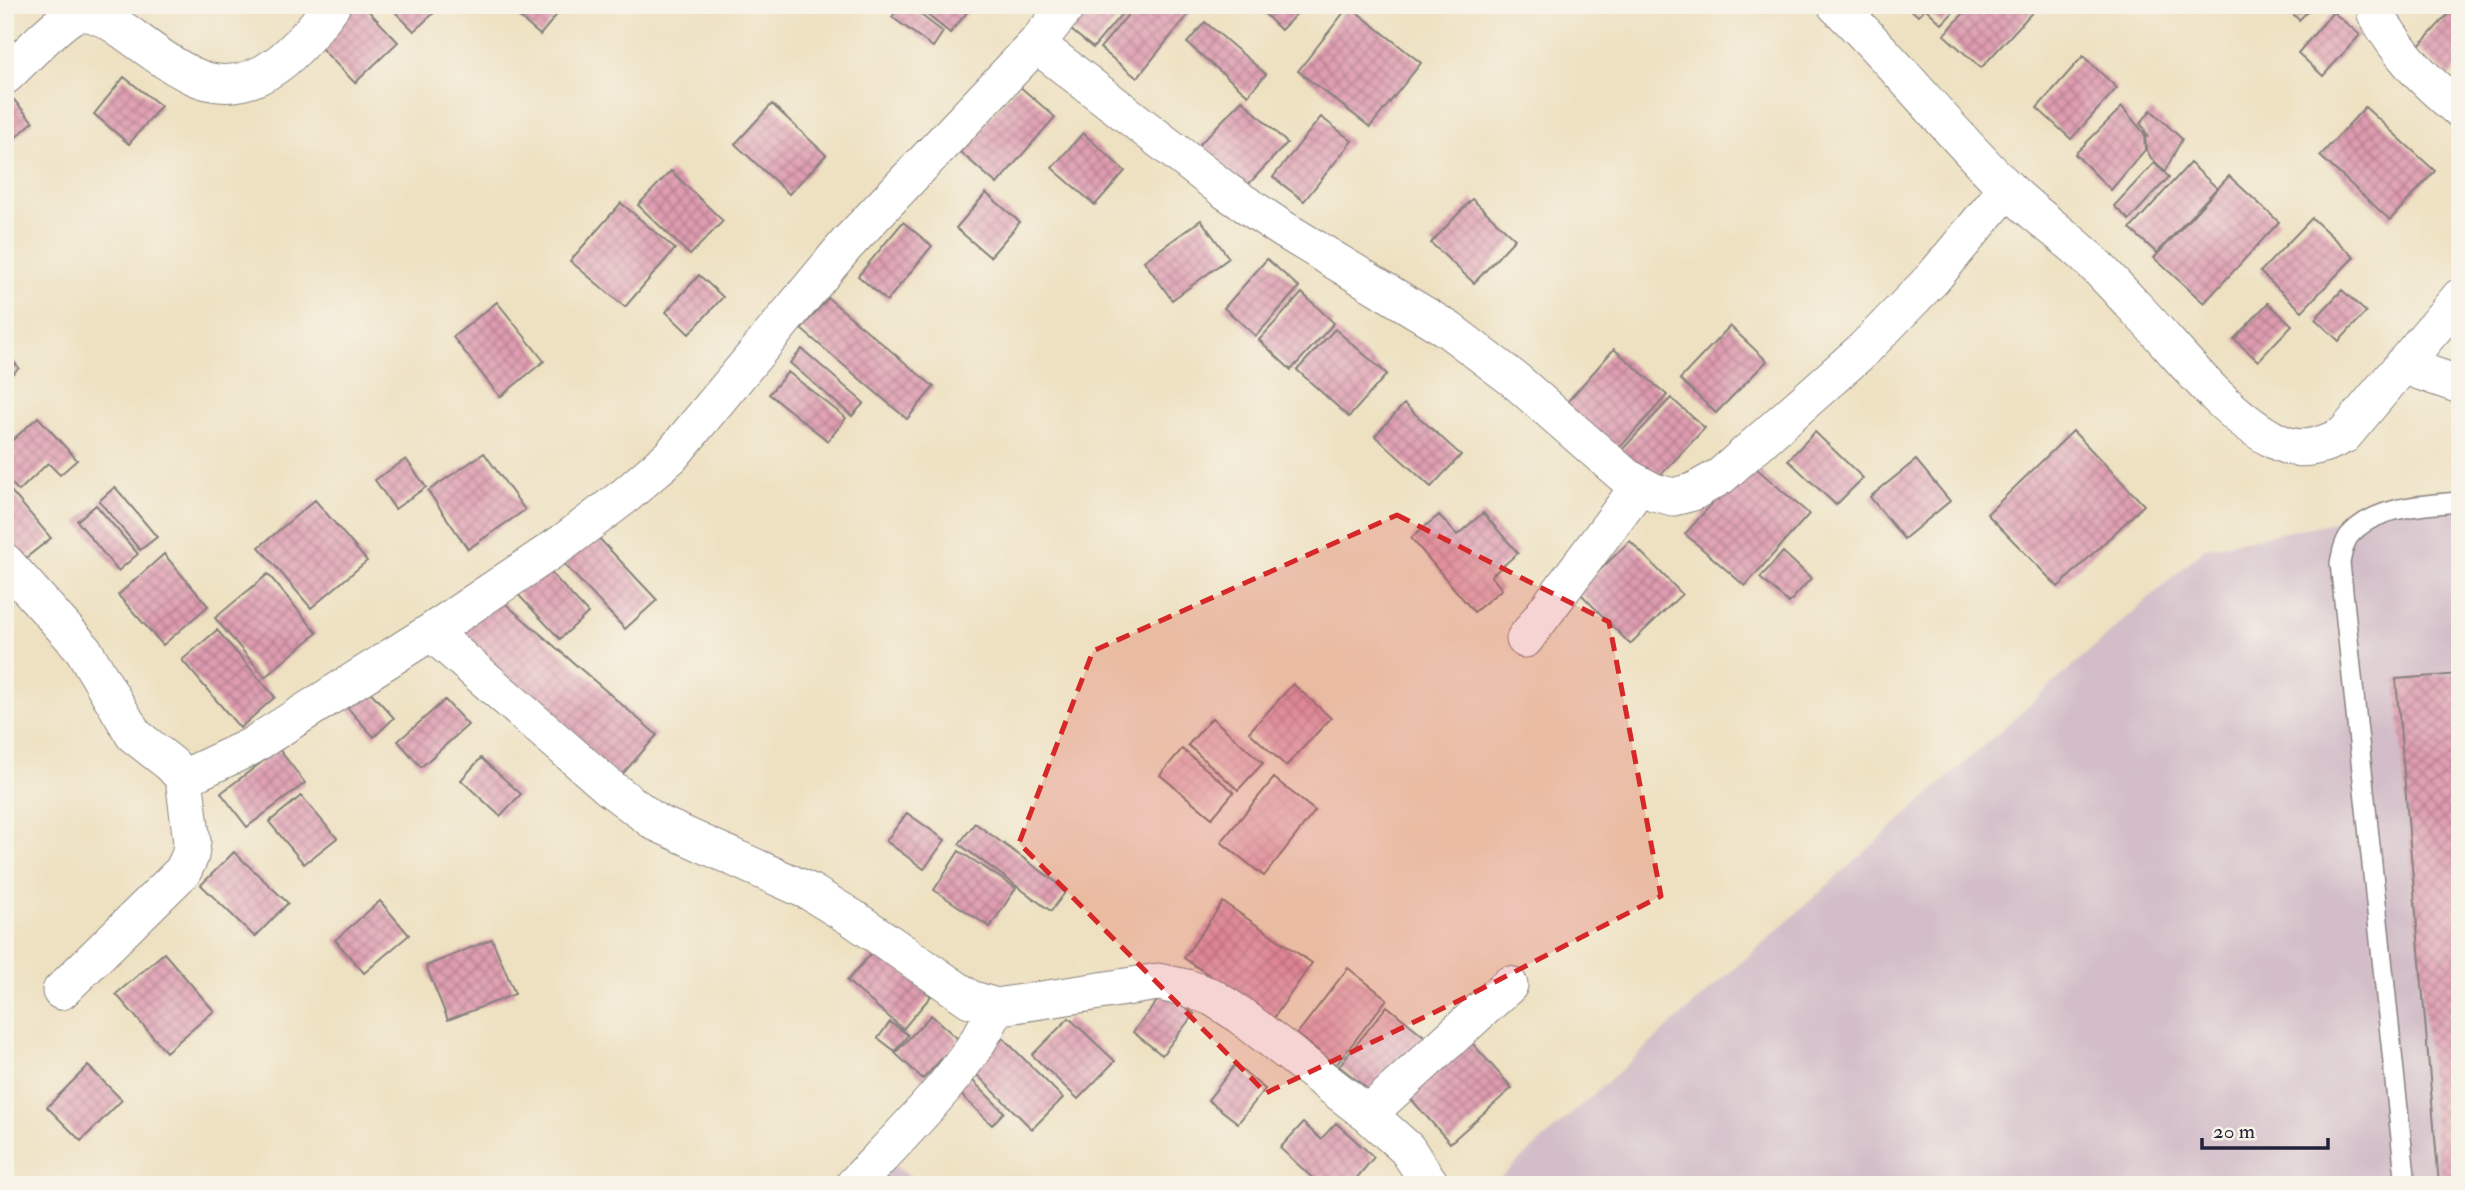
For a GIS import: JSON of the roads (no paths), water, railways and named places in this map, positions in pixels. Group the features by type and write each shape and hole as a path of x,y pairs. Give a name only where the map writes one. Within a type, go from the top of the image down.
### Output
{"street":[{"path":"5,76 70,10 100,16 180,69 215,83 230,83 277,66 303,42 332,5"},
{"path":"184,778 250,747 431,632 564,542 626,495 671,456 846,245 1036,44 1068,5"},
{"path":"1836,5 2007,188 2084,254 2210,389 2250,424 2275,441 2300,449 2322,446 2344,435 2460,297"},
{"path":"2379,5 2376,14 2395,46 2425,80 2460,110"},
{"path":"1036,44 1237,198 1281,228 1449,330 1515,380 1626,477 1654,492 1673,496 1693,492 1721,476 1864,349 1933,278 2007,188"},
{"path":"2402,365 2460,385"},
{"path":"1525,639 1640,485"},
{"path":"5,562 83,649 134,735 184,778 192,842 190,856 183,871 61,991"},
{"path":"431,632 610,788 656,822 810,892 970,999 996,1007 1158,982 1212,997 1237,1013 1367,1114 1407,1149 1431,1185"},
{"path":"1367,1114 1509,985"},
{"path":"855,1185 917,1118 963,1061 988,1027 996,1007"}],"lane":[{"path":"2406,1185 2340,563 2343,548 2350,536 2379,514 2460,502"}]}
